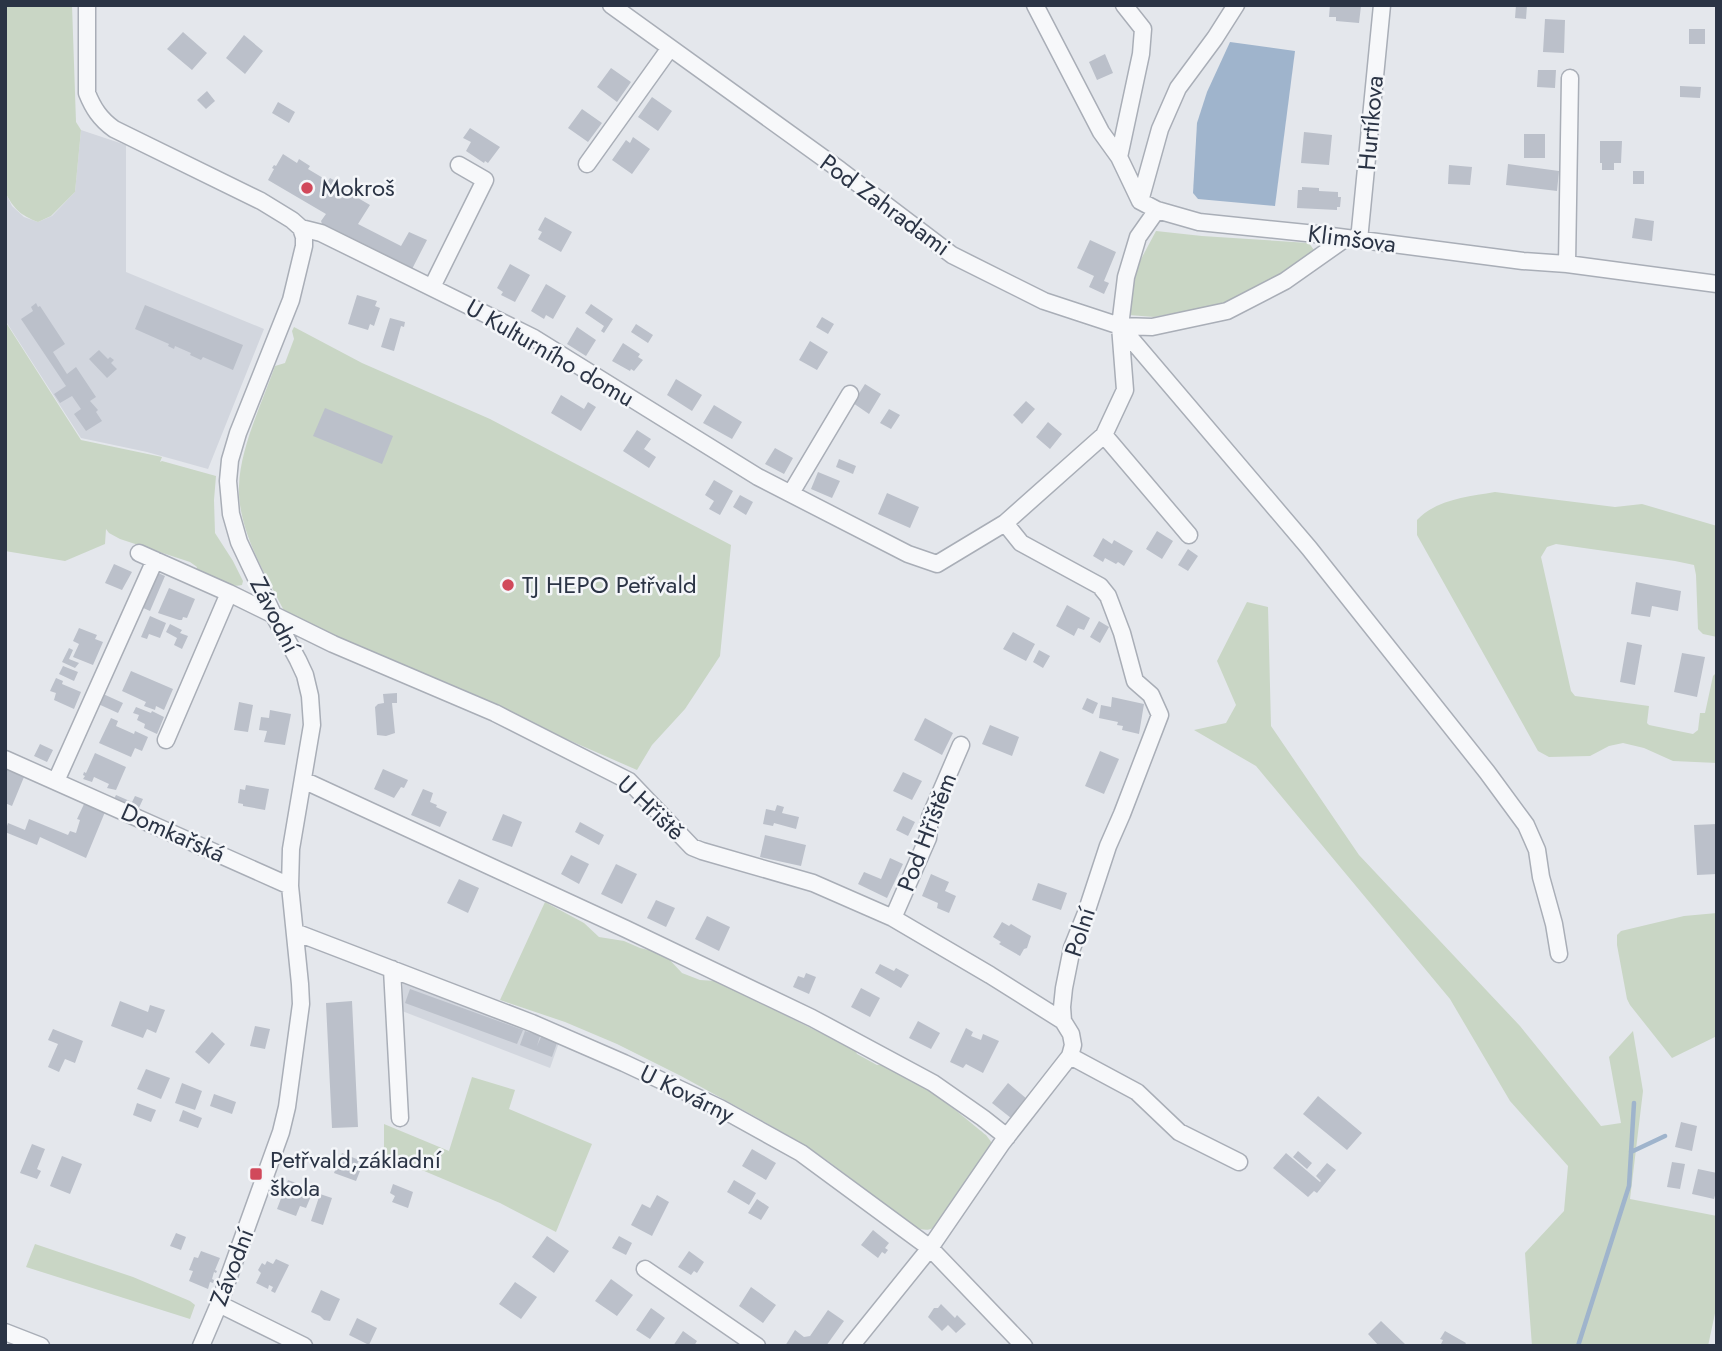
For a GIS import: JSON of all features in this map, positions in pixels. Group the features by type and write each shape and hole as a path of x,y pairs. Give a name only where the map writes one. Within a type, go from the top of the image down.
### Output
{"street":[{"path":"87,5 87,93 92,106 106,123 261,201 285,214 301,228"},
{"name":"Pod Zahradami","path":"611,5 840,170 952,255 1044,300 1121,326"},
{"path":"1035,5 1101,132 1119,157 1140,201"},
{"path":"1119,157 1141,54 1143,29 1124,5"},
{"path":"1140,201 1160,129 1178,88 1236,5"},
{"name":"Hurtíkova","path":"1353,239 1382,5"},
{"path":"587,164 670,48"},
{"path":"1567,264 1570,78"},
{"path":"432,287 485,180 459,165"},
{"name":"Klimšova","path":"1140,201 1157,210 1199,222 1717,284"},
{"name":"U Kulturního domu","path":"301,228 321,233 534,338 758,477 908,554 937,564 1005,523 1104,435 1125,390 1121,326 1126,276 1138,237 1157,210"},
{"name":"Závodní","path":"201,1346 223,1306 281,1132 301,1003 290,886 291,849 312,725 310,696 301,667 273,614 233,526 228,501 228,481 237,433 294,289 304,246 301,228"},
{"path":"1121,326 1152,327 1227,311 1285,281 1353,239"},
{"path":"1121,326 1309,548 1526,825 1537,850 1559,954"},
{"path":"791,493 850,394"},
{"path":"1104,435 1189,535"},
{"name":"Polní","path":"1005,523 1021,543 1100,586 1108,596 1122,633 1135,681 1151,695 1160,715 1108,846 1072,948 1064,988 1063,1021 1073,1045 1070,1056"},
{"name":"U Hřiště","path":"139,553 333,644 495,713 629,781 692,847 813,883 894,918 1063,1021"},
{"path":"56,781 155,560"},
{"path":"166,740 229,593"},
{"name":"Pod Hřištěm","path":"894,918 928,838 930,817 961,746"},
{"name":"Domkařská","path":"5,759 290,886"},
{"path":"303,780 812,1018 933,1083 1007,1137"},
{"name":"U Kovárny","path":"295,932 577,1042 720,1108 801,1153 930,1248 1024,1346"},
{"path":"392,969 400,1118"},
{"path":"851,1346 930,1248 1007,1137 1070,1056 1137,1092 1179,1132 1239,1162"},
{"path":"645,1269 757,1346"},
{"path":"223,1306 304,1346"},
{"path":"5,1332 41,1346"}],"shaded area":[{"path":"81,130 126,145 126,272 264,329 208,469 81,438 5,320 5,192 12,206 24,217 38,222 52,216 75,192"},
{"path":"403,980 561,1037 550,1068 402,1011"}],"green space":[{"path":"5,5 72,5 76,122 81,130 75,192 51,216 38,222 18,211 5,192"},
{"path":"1156,231 1309,243 1316,253 1277,279 1223,304 1154,317 1129,315 1132,276"},
{"path":"5,321 81,440 162,457 160,462 216,476 215,533 233,561 243,581 242,585 219,581 196,570 197,567 190,562 120,539 106,529 105,544 65,561 5,551"},
{"path":"294,327 362,363 490,419 731,545 720,656 685,709 652,745 637,770 287,617 250,542 241,510 239,486 243,456 252,426 275,366 285,363 294,339"},
{"path":"1495,492 1615,507 1642,504 1717,526 1717,637 1703,634 1698,629 1694,565 1556,544 1547,547 1541,557 1571,691 1575,696 1649,706 1649,725 1693,734 1698,730 1700,713 1705,713 1713,676 1717,672 1717,763 1673,761 1644,748 1623,743 1609,746 1590,756 1549,757 1538,751 1417,535 1417,520 1434,507 1453,500"},
{"path":"1247,602 1268,607 1271,726 1359,855 1520,1026 1601,1126 1621,1123 1609,1057 1633,1031 1643,1091 1630,1199 1717,1216 1717,1304 1708,1346 1532,1346 1525,1253 1564,1211 1568,1166 1510,1101 1450,999 1256,766 1194,730 1226,723 1236,705 1217,661"},
{"path":"545,902 584,923 599,937 624,941 653,951 668,958 682,973 700,980 716,981 855,1050 857,1054 877,1065 901,1072 933,1092 986,1135 992,1143 990,1153 934,1228 920,1229 806,1146 681,1076 565,1022 500,1000"},
{"path":"1717,913 1717,1036 1672,1058 1627,999 1617,935 1621,931 1684,916"},
{"path":"472,1077 515,1090 509,1109 592,1144 556,1232 500,1203 384,1154 384,1124 449,1151"},
{"path":"35,1244 133,1277 190,1301 195,1305 190,1319 26,1267"}],"water":[{"path":"1230,42 1295,51 1275,206 1198,199 1193,193 1197,123 1207,92"}],"building":[{"path":"1330,5 1361,6 1359,23 1336,21 1336,17 1329,17"},
{"path":"1516,5 1527,5 1526,19 1515,18"},
{"path":"1545,19 1565,20 1564,53 1543,52"},
{"path":"1689,29 1705,29 1705,44 1689,44"},
{"path":"183,32 207,53 192,70 167,49"},
{"path":"244,35 263,51 245,74 226,58"},
{"path":"1105,54 1113,73 1097,80 1089,62"},
{"path":"611,68 631,82 617,102 597,87"},
{"path":"1538,70 1556,70 1555,88 1537,87"},
{"path":"1680,86 1701,87 1700,98 1680,97"},
{"path":"207,91 215,101 206,109 197,100"},
{"path":"652,97 672,111 658,131 638,117"},
{"path":"278,102 295,112 289,123 272,113"},
{"path":"582,109 602,123 588,142 568,128"},
{"path":"470,128 500,147 488,163 466,151 471,142 463,138"},
{"path":"1304,132 1332,135 1329,165 1301,163"},
{"path":"1524,134 1545,134 1545,158 1524,158"},
{"path":"633,137 650,149 632,174 612,160 626,140 630,143"},
{"path":"1600,141 1622,141 1621,163 1614,163 1614,170 1602,170"},
{"path":"283,154 297,163 299,159 310,166 308,169 328,181 330,178 341,184 339,187 370,205 358,224 401,246 409,232 427,240 411,271 323,227 321,221 326,214 268,180 274,169 272,168"},
{"path":"1508,164 1559,171 1557,191 1506,185"},
{"path":"1449,165 1472,167 1470,185 1448,184"},
{"path":"1633,171 1644,171 1644,184 1633,184"},
{"path":"1302,187 1338,192 1338,197 1341,197 1340,207 1337,207 1337,210 1297,208 1298,190 1302,190"},
{"path":"545,217 572,232 561,252 538,239 542,232 538,230"},
{"path":"1635,218 1654,221 1652,241 1632,238"},
{"path":"1090,240 1116,252 1104,281 1109,283 1104,294 1089,287 1094,276 1077,268"},
{"path":"510,264 530,275 515,302 501,295 503,292 497,288"},
{"path":"546,284 566,296 553,319 546,315 544,319 531,311"},
{"path":"357,295 377,301 375,306 380,308 374,326 370,324 368,330 348,324"},
{"path":"36,303 65,344 53,352 67,374 76,367 96,397 90,401 98,410 96,412 102,421 86,431 74,414 81,409 72,396 60,403 54,394 66,386 21,319 33,311 31,307"},
{"path":"591,304 613,319 604,333 601,331 604,326 585,313"},
{"path":"145,305 243,345 233,370 203,357 201,360 175,346 174,349 168,346 169,344 135,329"},
{"path":"822,317 834,324 828,334 816,327"},
{"path":"390,318 405,322 404,327 401,326 394,351 381,347"},
{"path":"636,324 653,335 648,343 631,332"},
{"path":"577,327 596,340 586,356 567,344"},
{"path":"810,341 828,352 817,370 799,360"},
{"path":"623,343 640,354 638,357 643,360 634,371 612,361"},
{"path":"99,350 108,359 110,357 114,360 111,363 117,369 107,378 89,359"},
{"path":"676,379 702,395 692,411 667,395"},
{"path":"865,384 881,394 869,414 853,403"},
{"path":"561,395 584,409 588,402 596,407 581,431 551,413"},
{"path":"1026,401 1035,409 1022,424 1013,415"},
{"path":"714,405 742,422 732,439 703,423"},
{"path":"325,408 393,436 382,464 313,436"},
{"path":"889,409 900,415 891,429 880,423"},
{"path":"1048,422 1062,434 1050,449 1036,437"},
{"path":"637,430 651,439 644,449 656,457 649,468 623,451"},
{"path":"775,448 793,458 784,474 765,464"},
{"path":"839,459 856,466 853,474 836,467"},
{"path":"818,472 840,481 832,498 811,489"},
{"path":"714,480 733,491 720,515 709,509 714,501 705,495"},
{"path":"887,493 919,507 910,528 878,514"},
{"path":"740,495 753,502 746,515 733,507"},
{"path":"1157,531 1173,541 1162,559 1146,549"},
{"path":"1103,538 1112,544 1114,540 1133,551 1124,566 1105,558 1103,562 1093,556"},
{"path":"1188,549 1198,556 1188,571 1178,565"},
{"path":"114,564 132,572 122,590 105,583"},
{"path":"156,572 165,576 150,611 141,607"},
{"path":"1636,582 1681,591 1678,611 1652,606 1650,617 1631,614"},
{"path":"169,588 195,599 187,618 179,620 158,613"},
{"path":"1067,605 1090,618 1084,630 1078,628 1074,636 1056,626"},
{"path":"150,616 166,623 160,638 149,634 147,639 141,637"},
{"path":"1099,621 1109,627 1100,643 1090,637"},
{"path":"170,624 188,636 182,649 174,645 177,638 166,632"},
{"path":"79,628 97,635 95,639 103,642 93,665 73,657 79,644 73,641"},
{"path":"1013,632 1035,644 1026,661 1003,649"},
{"path":"1627,642 1642,645 1635,685 1620,682"},
{"path":"69,648 73,650 69,659 79,663 75,668 62,662"},
{"path":"1039,650 1050,656 1043,668 1033,662"},
{"path":"1682,653 1705,657 1697,697 1674,692"},
{"path":"63,666 78,672 74,681 59,674"},
{"path":"131,671 173,689 164,710 156,706 155,710 144,706 146,702 122,691"},
{"path":"56,678 63,681 62,684 81,692 74,709 54,700 56,693 50,691"},
{"path":"101,693 123,703 118,713 96,703"},
{"path":"397,693 397,703 392,703 395,733 377,735 375,707 384,703 383,694"},
{"path":"1112,697 1144,704 1139,734 1122,730 1123,726 1117,725 1118,722 1099,718 1101,705 1111,707"},
{"path":"1087,698 1098,703 1093,714 1082,709"},
{"path":"239,702 253,705 248,732 234,730"},
{"path":"136,707 164,717 157,734 144,728 145,724 137,720 139,715 133,713"},
{"path":"270,710 291,714 285,745 264,742 267,731 259,730 261,717 269,718"},
{"path":"111,718 118,721 116,726 148,737 142,751 135,748 131,757 99,743"},
{"path":"925,718 953,733 942,755 914,740"},
{"path":"990,725 1019,737 1012,756 982,744"},
{"path":"40,744 53,750 47,762 34,756"},
{"path":"1100,751 1119,759 1104,794 1085,786"},
{"path":"95,753 126,767 116,790 107,788 109,784 94,777 92,782 83,779"},
{"path":"5,769 24,777 12,806 5,803"},
{"path":"383,769 408,780 394,798 374,789"},
{"path":"903,772 922,781 912,800 893,791"},
{"path":"246,785 269,789 265,810 238,803 240,789 245,790"},
{"path":"423,789 433,793 430,802 447,812 440,827 411,815"},
{"path":"116,795 132,802 135,796 143,799 137,812 113,801"},
{"path":"84,804 105,812 86,858 40,837 37,845 5,832 8,823 25,830 29,819 68,835 70,831 76,833 80,820 77,819"},
{"path":"777,805 784,807 782,813 799,817 796,829 774,823 773,826 763,824 766,809 775,811"},
{"path":"503,814 522,822 512,847 492,840"},
{"path":"903,816 915,822 908,836 896,830"},
{"path":"580,822 604,835 599,845 575,832"},
{"path":"1717,824 1717,874 1697,875 1694,825"},
{"path":"765,835 806,845 801,866 760,857"},
{"path":"571,855 589,864 579,884 561,874"},
{"path":"890,858 903,864 887,898 858,884 864,872 881,879"},
{"path":"616,864 637,874 622,904 601,894"},
{"path":"931,874 949,882 945,891 956,896 949,913 937,908 938,903 922,896"},
{"path":"459,879 479,888 468,913 447,903"},
{"path":"1038,883 1067,893 1061,910 1032,900"},
{"path":"656,900 675,908 666,927 647,918"},
{"path":"707,916 730,927 719,951 695,939"},
{"path":"1002,922 1009,926 1011,924 1031,936 1027,948 1020,956 999,944 1001,942 993,937"},
{"path":"880,964 909,975 901,988 875,973"},
{"path":"806,973 816,977 809,994 793,987 798,976 804,978"},
{"path":"861,988 880,998 870,1017 851,1007"},
{"path":"410,989 523,1030 517,1044 405,1003"},
{"path":"120,1001 148,1012 150,1005 165,1010 156,1033 147,1029 143,1038 111,1026"},
{"path":"352,1001 358,1127 332,1128 326,1003"},
{"path":"918,1021 940,1033 931,1049 909,1038"},
{"path":"255,1026 270,1029 265,1049 250,1046"},
{"path":"966,1028 973,1032 971,1036 981,1040 983,1034 999,1041 983,1073 966,1064 963,1068 950,1062"},
{"path":"53,1029 83,1041 75,1063 65,1059 59,1072 48,1067 58,1044 48,1040"},
{"path":"525,1031 540,1036 537,1046 541,1037 557,1043 552,1057 520,1045"},
{"path":"212,1032 225,1044 209,1064 195,1052"},
{"path":"146,1069 170,1078 161,1099 137,1089"},
{"path":"182,1083 202,1091 195,1110 175,1103"},
{"path":"1008,1083 1027,1099 1011,1118 992,1103"},
{"path":"214,1094 236,1102 232,1114 210,1106"},
{"path":"1318,1096 1362,1133 1347,1150 1303,1114"},
{"path":"137,1103 156,1110 151,1122 133,1115"},
{"path":"183,1110 202,1118 198,1128 179,1121"},
{"path":"1681,1122 1697,1126 1692,1151 1675,1147"},
{"path":"32,1144 45,1149 37,1169 41,1171 37,1179 20,1173"},
{"path":"752,1149 776,1163 766,1180 742,1166"},
{"path":"1298,1151 1312,1163 1307,1169 1293,1157"},
{"path":"342,1153 359,1160 355,1169 360,1171 356,1181 334,1173"},
{"path":"1286,1153 1320,1182 1316,1176 1327,1163 1336,1170 1317,1193 1314,1191 1308,1197 1273,1168"},
{"path":"62,1156 82,1164 70,1194 50,1186"},
{"path":"1672,1162 1685,1164 1680,1189 1667,1187"},
{"path":"1698,1169 1717,1173 1714,1199 1692,1194"},
{"path":"288,1180 307,1187 304,1193 311,1196 306,1208 300,1206 296,1216 277,1209"},
{"path":"734,1180 756,1193 749,1205 727,1192"},
{"path":"393,1184 413,1192 408,1208 392,1202 395,1196 390,1193"},
{"path":"320,1194 332,1198 323,1225 311,1221"},
{"path":"657,1195 669,1202 652,1236 631,1225 642,1204 650,1208"},
{"path":"757,1199 769,1207 761,1220 748,1213"},
{"path":"873,1230 889,1243 885,1248 888,1250 885,1254 882,1252 878,1258 861,1245"},
{"path":"176,1233 186,1237 181,1250 170,1246"},
{"path":"547,1236 569,1251 554,1273 532,1257"},
{"path":"619,1236 632,1243 626,1255 612,1248"},
{"path":"201,1251 220,1258 213,1283 210,1282 208,1289 189,1281 193,1271 189,1270 194,1257 198,1258"},
{"path":"689,1251 704,1262 697,1273 694,1271 691,1275 678,1267"},
{"path":"276,1259 289,1265 275,1293 271,1291 273,1287 269,1285 268,1289 256,1283 262,1263 265,1265 267,1261 273,1264"},
{"path":"611,1279 633,1295 617,1316 595,1301"},
{"path":"515,1282 537,1297 521,1319 499,1304"},
{"path":"751,1287 776,1305 763,1323 739,1306"},
{"path":"321,1290 340,1299 330,1321 311,1312"},
{"path":"941,1304 955,1318 957,1315 966,1324 956,1333 948,1325 942,1331 928,1317 934,1308"},
{"path":"651,1308 665,1318 650,1339 636,1330"},
{"path":"828,1310 844,1321 826,1346 785,1346 795,1330 804,1337 810,1336"},
{"path":"357,1318 377,1328 369,1345 349,1335"},
{"path":"1381,1321 1404,1346 1379,1346 1368,1334"},
{"path":"683,1331 697,1341 694,1346 673,1346"},
{"path":"1445,1331 1466,1343 1464,1346 1440,1346 1443,1340 1440,1339"}],"waterway":[{"path":"1578,1346 1629,1186 1634,1103"},
{"path":"1631,1152 1665,1136"}],"place":[{"name":"Mokroš","path":"307,188"},
{"name":"TJ HEPO Petřvald","path":"508,585"},
{"name":"Petřvald,základní škola","path":"256,1174"}]}
